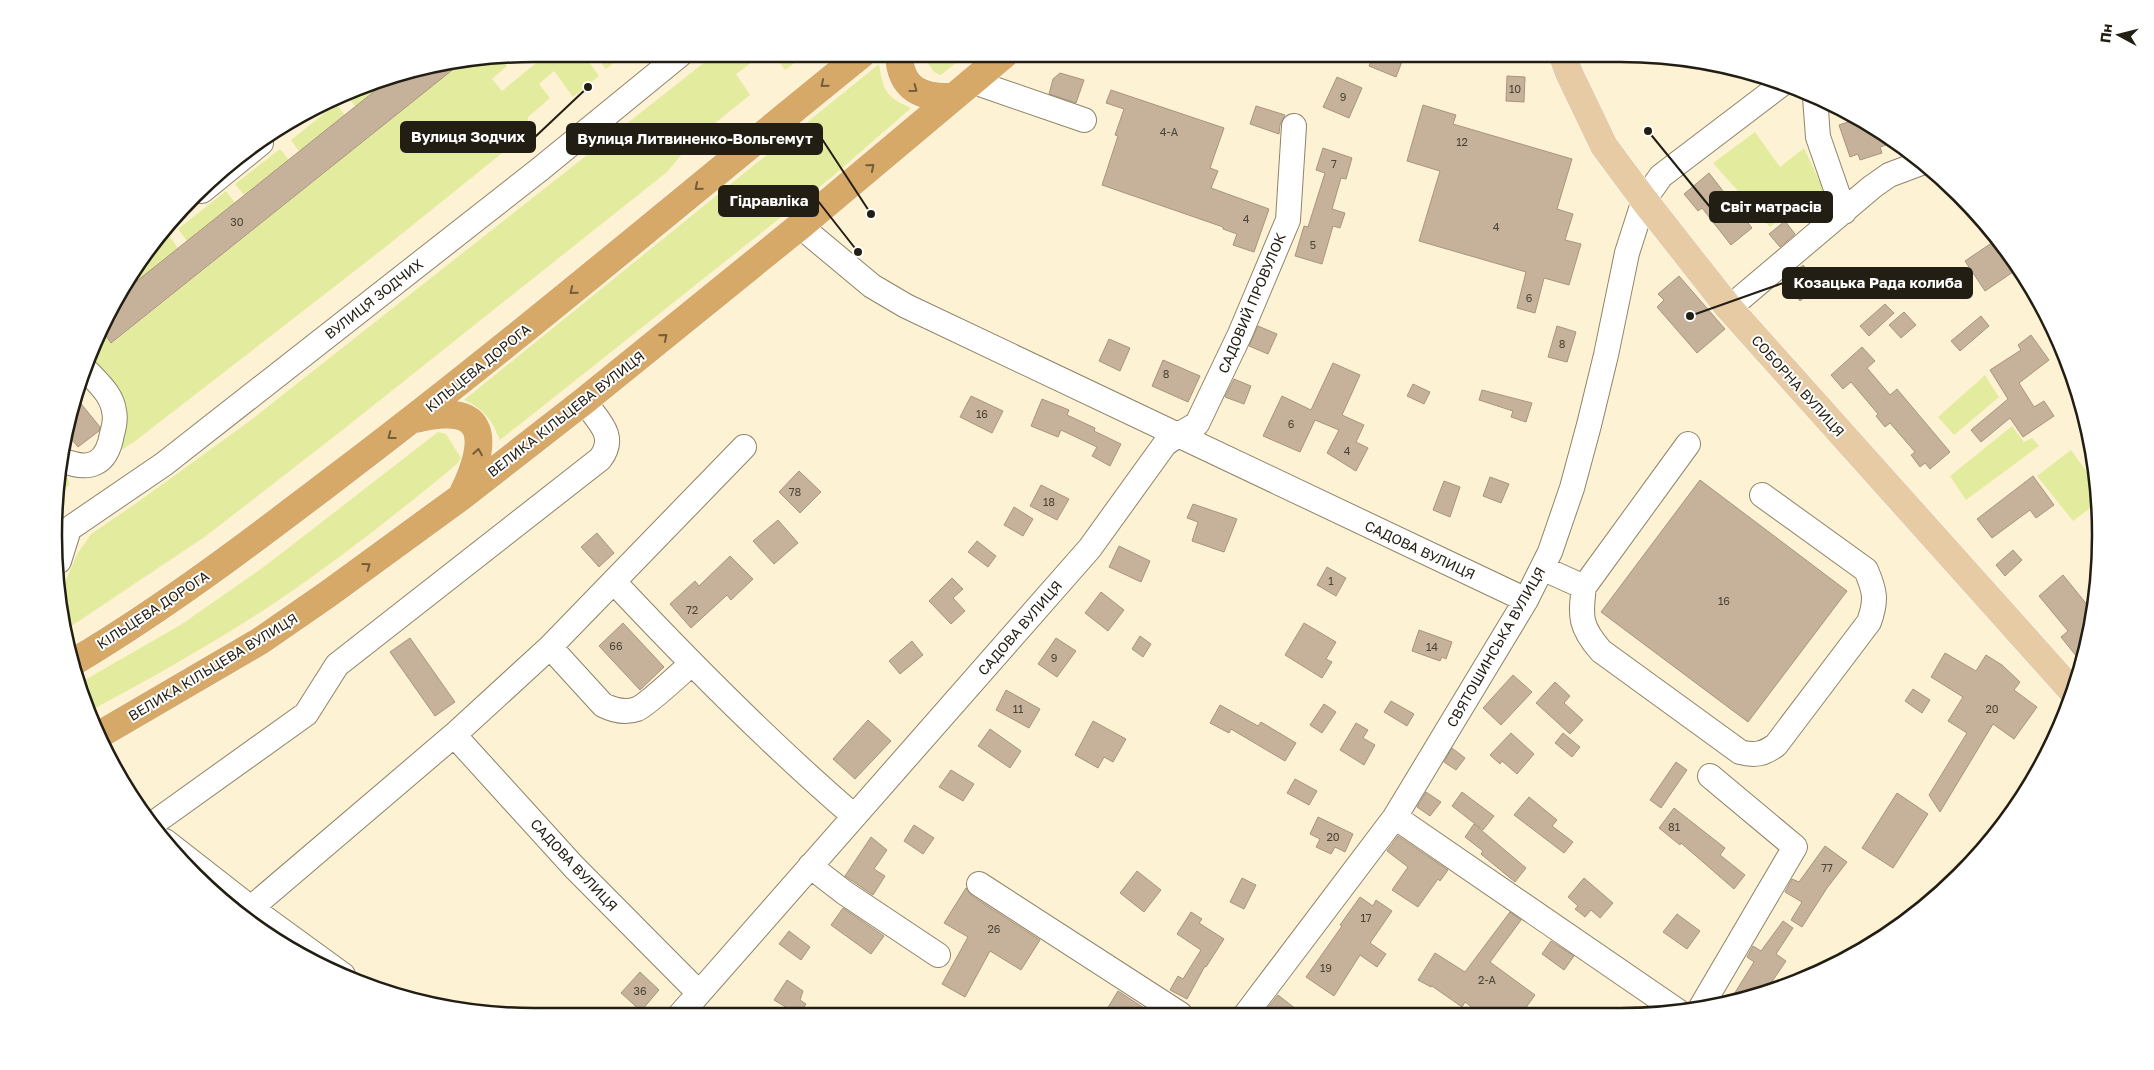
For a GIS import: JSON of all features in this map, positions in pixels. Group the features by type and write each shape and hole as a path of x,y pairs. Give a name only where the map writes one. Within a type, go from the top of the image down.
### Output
{"highway":[{"name":"КІЛЬЦЕВА ДОРОГА","path":"79,658 202,579 413,419 588,279 852,62"},
{"path":"899,62 899,67 908,84 920,94 936,97 962,89"},
{"name":"ВЕЛИКА КІЛЬЦЕВА ВУЛИЦЯ","path":"105,732 260,641 461,497 584,401 800,226 995,62"},
{"path":"413,419 438,413 453,414 466,419 476,428 480,440 479,453 474,470 461,497"}],"main road":[{"name":"СОБОРНА ВУЛИЦЯ","path":"1565,62 1604,146 1729,308 2067,685"}],"street":[{"name":"ВУЛИЦЯ ЗОДЧИХ","path":"64,532 164,464 539,170 671,62"},
{"path":"962,89 1084,120"},
{"path":"1644,200 1661,176 1775,89"},
{"path":"1816,105 1818,137 1844,212"},
{"name":"САДОВИЙ ПРОВУЛОК","path":"1178,435 1197,424 1252,307 1288,220 1294,126"},
{"path":"1729,308 1889,175 1914,166"},
{"name":"СВЯТОШИНСЬКА ВУЛИЦЯ","path":"1251,1008 1395,817 1526,600 1550,552 1575,479 1606,355 1627,253 1644,200"},
{"name":"САДОВА ВУЛИЦЯ","path":"800,226 872,286 906,306 1526,600"},
{"path":"69,463 90,466 101,460 110,446 114,410 107,391 91,375"},
{"path":"157,819 306,714 337,665 600,460 606,452 609,442 607,433 584,401"},
{"name":"САДОВА ВУЛИЦЯ","path":"686,1008 698,992 1090,548 1165,444 1178,435"},
{"path":"1688,444 1584,587 1581,614 1590,638 1601,651 1740,752 1750,755 1764,754 1776,745 1869,622 1875,607 1874,589 1866,570 1762,495"},
{"path":"251,908 454,735 550,647 744,447"},
{"path":"1542,568 1584,587"},
{"path":"614,582 691,664 806,775 854,816"},
{"path":"550,647 603,705 623,711 638,709 691,664"},
{"name":"САДОВА ВУЛИЦЯ","path":"454,735 574,867 698,992"},
{"path":"1706,999 1795,847 1710,776"},
{"path":"1395,817 1669,1004"},
{"path":"810,866 845,893 938,955"},
{"path":"201,869 308,949"},
{"path":"979,884 1171,1008"}],"green space":[{"path":"537,62 589,62 599,76 573,97 554,71 539,84 550,98 528,117 526,134 383,249 134,442 123,449 115,447 93,368 106,336 112,343 452,71 506,64 507,66 492,79 502,91"},
{"path":"600,62 615,62 606,69"},
{"path":"705,62 752,62 736,74 750,95 693,141 667,172 206,536 72,626 65,581 77,554 91,534 247,423"},
{"path":"780,62 796,62 785,70"},
{"path":"927,62 957,62 941,75 934,72"},
{"path":"879,64 882,81 887,92 896,100 911,108 833,176 500,440 494,426 486,416 464,400"},
{"path":"374,91 355,106 350,100"},
{"path":"337,106 345,115 299,151 291,140 329,110"},
{"path":"1755,132 1780,167 1804,148 1824,191 1789,220 1786,215 1770,227 1713,163"},
{"path":"280,149 289,160 244,195 235,184"},
{"path":"226,191 235,203 187,241 178,229"},
{"path":"170,237 178,248 137,281 142,272"},
{"path":"1985,375 1999,397 1954,435 1938,417"},
{"path":"2012,426 2024,442 2032,438 2039,446 1966,500 1950,476"},
{"path":"438,432 446,434 461,458 457,464 371,533 282,598 236,628 141,684 95,708 86,679 182,624 265,566"},
{"path":"2071,450 2087,472 2090,508 2073,521 2037,476"},
{"path":"67,476 70,485 66,487"}],"building":[{"path":"1371,62 1402,62 1396,77 1369,66"},
{"path":"452,71 111,343 106,336 136,282 375,91 413,79"},
{"path":"1060,73 1084,80 1076,103 1049,94 1053,79"},
{"path":"1507,76 1525,77 1524,102 1506,101"},
{"path":"1337,77 1362,88 1349,118 1323,107"},
{"path":"1111,90 1224,128 1210,168 1218,171 1211,188 1269,209 1254,252 1233,245 1237,234 1223,229 1223,227 1102,185 1118,136 1115,135 1124,109 1106,103"},
{"path":"1423,105 1456,115 1453,124 1572,159 1557,209 1573,214 1565,240 1581,244 1569,285 1544,278 1535,313 1517,308 1526,272 1419,241 1440,171 1407,161"},
{"path":"1256,106 1285,115 1280,125 1279,134 1250,124"},
{"path":"1848,122 1882,142 1886,145 1880,147 1882,153 1860,160 1858,154 1850,157 1839,125"},
{"path":"1323,148 1352,158 1346,179 1341,178 1332,209 1345,213 1340,228 1333,226 1322,264 1295,256 1304,226 1308,227 1325,173 1316,170"},
{"path":"1709,173 1752,228 1731,245 1702,208 1698,211 1684,194"},
{"path":"1785,221 1795,234 1780,247 1769,234"},
{"path":"1991,243 2012,273 1985,291 1965,261"},
{"path":"1803,265 1820,284 1800,301 1783,282"},
{"path":"1679,276 1725,329 1697,353 1657,307 1664,300 1658,294"},
{"path":"1885,304 1894,313 1869,336 1860,326"},
{"path":"1904,312 1916,325 1901,338 1889,325"},
{"path":"1981,316 1989,326 1960,351 1951,341"},
{"path":"1258,326 1277,334 1268,354 1249,346"},
{"path":"1557,326 1576,332 1567,362 1548,357"},
{"path":"2031,335 2049,360 2019,383 2034,407 2044,401 2054,416 2023,437 2010,418 1981,442 1971,430 2008,399 1990,370 2021,350 2018,345"},
{"path":"1109,339 1130,348 1120,371 1099,361"},
{"path":"1862,347 1875,361 1867,368 1890,395 1897,389 1950,452 1930,469 1925,463 1920,467 1911,455 1915,452 1890,423 1885,427 1876,416 1878,414 1851,382 1843,389 1831,375"},
{"path":"1163,360 1200,376 1188,402 1152,386"},
{"path":"1333,363 1360,375 1342,415 1364,425 1356,442 1368,448 1356,471 1327,453 1339,430 1315,420 1300,452 1263,436 1282,396 1311,410"},
{"path":"1234,379 1251,386 1244,404 1225,397"},
{"path":"1413,384 1430,392 1424,404 1407,396"},
{"path":"1482,390 1532,403 1526,422 1511,417 1513,411 1479,400"},
{"path":"971,396 1003,411 992,433 960,417"},
{"path":"1042,399 1069,410 1067,415 1095,428 1094,431 1121,444 1110,466 1092,456 1097,447 1061,430 1058,437 1031,426"},
{"path":"82,404 100,427 99,431 78,447 73,441"},
{"path":"799,471 821,492 800,513 779,492"},
{"path":"2033,476 2054,505 2036,518 2030,510 1992,538 1977,519"},
{"path":"1490,477 1509,484 1501,503 1483,496"},
{"path":"1700,480 1847,591 1748,722 1601,612"},
{"path":"1444,481 1460,487 1450,517 1433,510"},
{"path":"1041,485 1069,499 1057,520 1030,506"},
{"path":"1193,504 1237,519 1224,552 1192,541 1198,522 1187,518"},
{"path":"1014,507 1033,519 1023,536 1004,525"},
{"path":"778,520 798,543 774,564 753,541"},
{"path":"597,533 614,553 599,567 581,547"},
{"path":"977,541 996,556 988,567 968,552"},
{"path":"1119,546 1150,561 1141,582 1109,567"},
{"path":"2013,550 2022,560 2005,576 1996,565"},
{"path":"730,556 753,579 731,600 727,595 691,628 670,604 695,581 699,586"},
{"path":"1327,567 1346,578 1336,596 1317,585"},
{"path":"2063,575 2086,603 2075,655 2061,637 2068,631 2039,596"},
{"path":"952,578 963,589 953,598 965,611 951,624 929,601"},
{"path":"1101,592 1124,610 1108,631 1085,613"},
{"path":"623,623 664,667 640,690 599,646"},
{"path":"1304,623 1336,642 1326,659 1332,662 1322,678 1285,655"},
{"path":"1419,630 1452,642 1446,659 1442,657 1440,661 1412,651"},
{"path":"1140,636 1151,644 1143,657 1132,649"},
{"path":"410,638 455,702 435,716 390,652"},
{"path":"1056,638 1076,651 1057,677 1038,664"},
{"path":"912,641 923,655 900,674 889,661"},
{"path":"1945,653 1976,671 1986,655 2002,665 2020,682 2014,690 2037,707 2014,739 1993,724 1940,812 1929,795 1967,733 1948,721 1963,697 1931,677"},
{"path":"1513,675 1532,692 1501,725 1483,708"},
{"path":"1555,682 1570,696 1564,703 1583,720 1570,734 1536,703"},
{"path":"1913,689 1930,700 1922,713 1905,701"},
{"path":"1006,690 1040,709 1029,728 996,710"},
{"path":"1391,701 1414,714 1407,726 1384,712"},
{"path":"1324,704 1336,712 1322,733 1310,725"},
{"path":"1220,705 1258,726 1261,722 1296,743 1285,761 1231,729 1229,733 1210,723"},
{"path":"868,720 891,741 855,779 833,759"},
{"path":"1093,721 1126,739 1113,762 1104,757 1098,768 1075,755"},
{"path":"1356,723 1368,730 1363,738 1375,745 1364,765 1340,750"},
{"path":"990,729 1021,751 1010,768 978,746"},
{"path":"1511,733 1534,754 1517,774 1502,761 1500,764 1490,755"},
{"path":"1563,733 1580,747 1572,757 1555,743"},
{"path":"1452,748 1465,758 1456,770 1444,762"},
{"path":"1676,762 1687,770 1661,808 1650,800"},
{"path":"951,770 974,784 963,801 939,787"},
{"path":"1295,779 1317,791 1309,805 1287,793"},
{"path":"1426,792 1441,802 1430,816 1417,807"},
{"path":"1462,792 1494,816 1483,830 1452,806"},
{"path":"1897,793 1928,814 1893,868 1862,848"},
{"path":"1529,797 1557,820 1552,826 1573,842 1564,853 1514,815"},
{"path":"1674,808 1725,848 1720,855 1745,875 1734,889 1681,843 1680,845 1659,828"},
{"path":"1318,817 1353,834 1345,852 1335,847 1331,854 1316,847 1320,839 1310,834"},
{"path":"1474,824 1526,868 1515,882 1481,854 1483,851 1465,837"},
{"path":"914,825 934,838 923,854 904,841"},
{"path":"1398,836 1448,870 1440,881 1438,879 1418,907 1392,890 1408,867 1387,851"},
{"path":"871,837 887,850 874,869 885,876 873,895 845,876"},
{"path":"1825,846 1847,862 1827,888 1802,927 1791,920 1802,902 1785,892 1792,879 1799,882"},
{"path":"1137,871 1161,890 1144,912 1120,893"},
{"path":"1242,878 1256,885 1244,909 1230,902"},
{"path":"1584,878 1613,903 1600,918 1591,910 1585,917 1575,909 1578,906 1568,897"},
{"path":"966,888 972,896 1040,940 1021,970 990,951 965,997 942,984 968,937 944,923"},
{"path":"1360,897 1373,906 1376,900 1392,911 1370,943 1386,954 1377,967 1360,955 1334,996 1306,977"},
{"path":"843,908 884,936 871,954 831,925"},
{"path":"1191,912 1202,919 1199,923 1224,939 1205,966 1187,999 1170,990 1178,976 1183,979 1201,950 1177,934"},
{"path":"1510,912 1521,920 1490,962 1535,995 1526,1008 1473,1008 1465,1002 1462,1007 1432,986 1418,980 1435,953 1465,972"},
{"path":"1677,914 1700,931 1687,949 1663,932"},
{"path":"1783,921 1793,928 1776,954 1786,961 1772,982 1735,992 1754,962 1747,957 1753,946 1761,951"},
{"path":"789,931 810,947 801,960 779,944"},
{"path":"1551,941 1574,956 1564,970 1542,954"},
{"path":"640,972 659,990 644,1008 638,1008 621,993"},
{"path":"787,980 803,991 800,1000 806,1004 803,1008 787,1008 774,1000"},
{"path":"1118,991 1144,1008 1108,1008"},
{"path":"1278,995 1295,1008 1268,1008"}],"place":[{"name":"Вулиця Зодчих","path":"588,87"},
{"name":"Світ матрасів","path":"1648,131"},
{"name":"Вулиця Литвиненко-Вольгемут","path":"871,214"},
{"name":"Гідравліка","path":"858,252"},
{"name":"Козацька Рада колиба","path":"1690,316"}]}
